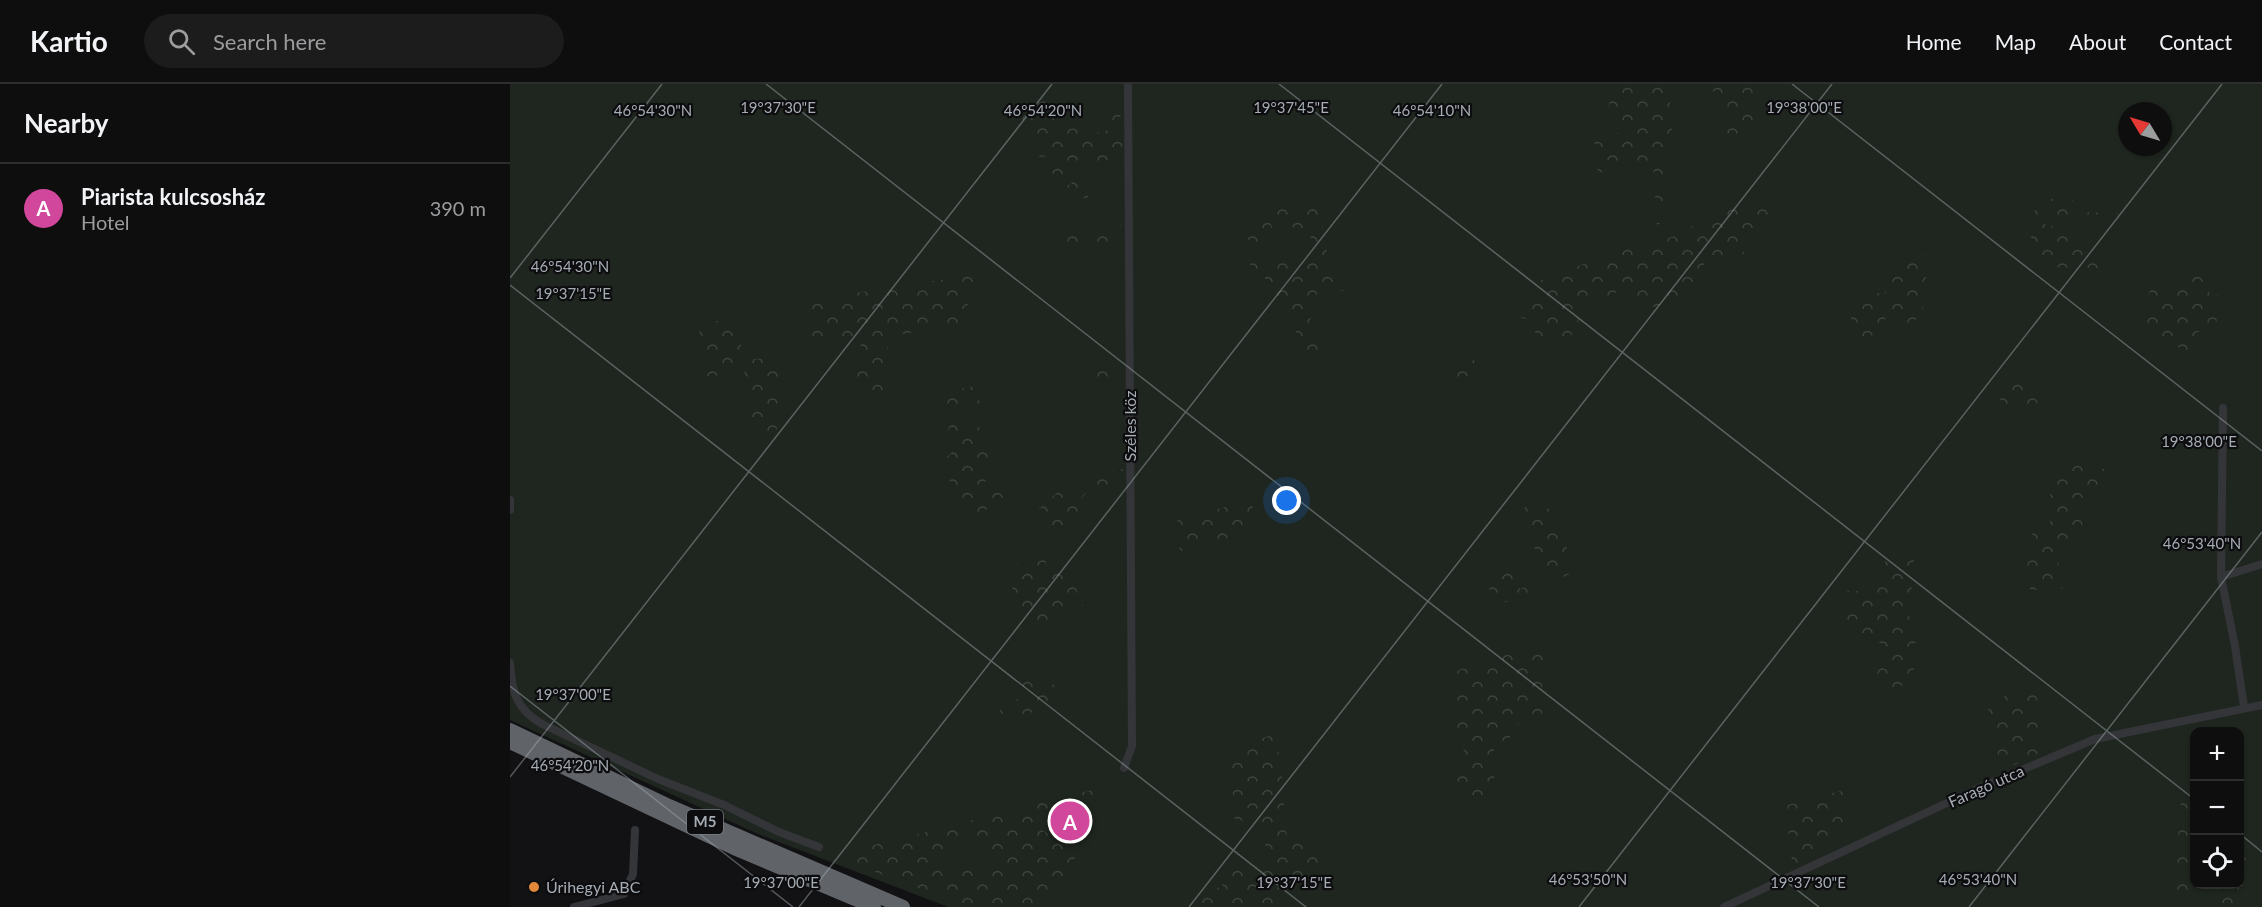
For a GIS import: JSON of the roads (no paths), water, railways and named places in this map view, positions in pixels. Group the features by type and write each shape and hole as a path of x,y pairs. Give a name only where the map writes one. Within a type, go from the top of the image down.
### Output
{"highway":[{"name":"M5","path":"510,730 679,811 903,907"},
{"name":"M5","path":"510,742 734,848 873,907"}],"street":[{"name":"Széles köz","path":"1124,768 1132,746 1128,84"},
{"path":"2223,408 2221,577 2244,707"},
{"path":"510,500 510,510"},
{"path":"2221,577 2262,564"},
{"path":"510,663 514,695 519,705 534,719 658,779 819,847"},
{"name":"Faragó utca","path":"1724,907 1979,788 2095,739 2262,705"},
{"path":"574,907 624,894 633,874 635,830"}],"place":[{"name":"Piarista kulcsosház","path":"1070,821"},
{"name":"Úrihegyi ABC","path":"534,887"}]}
